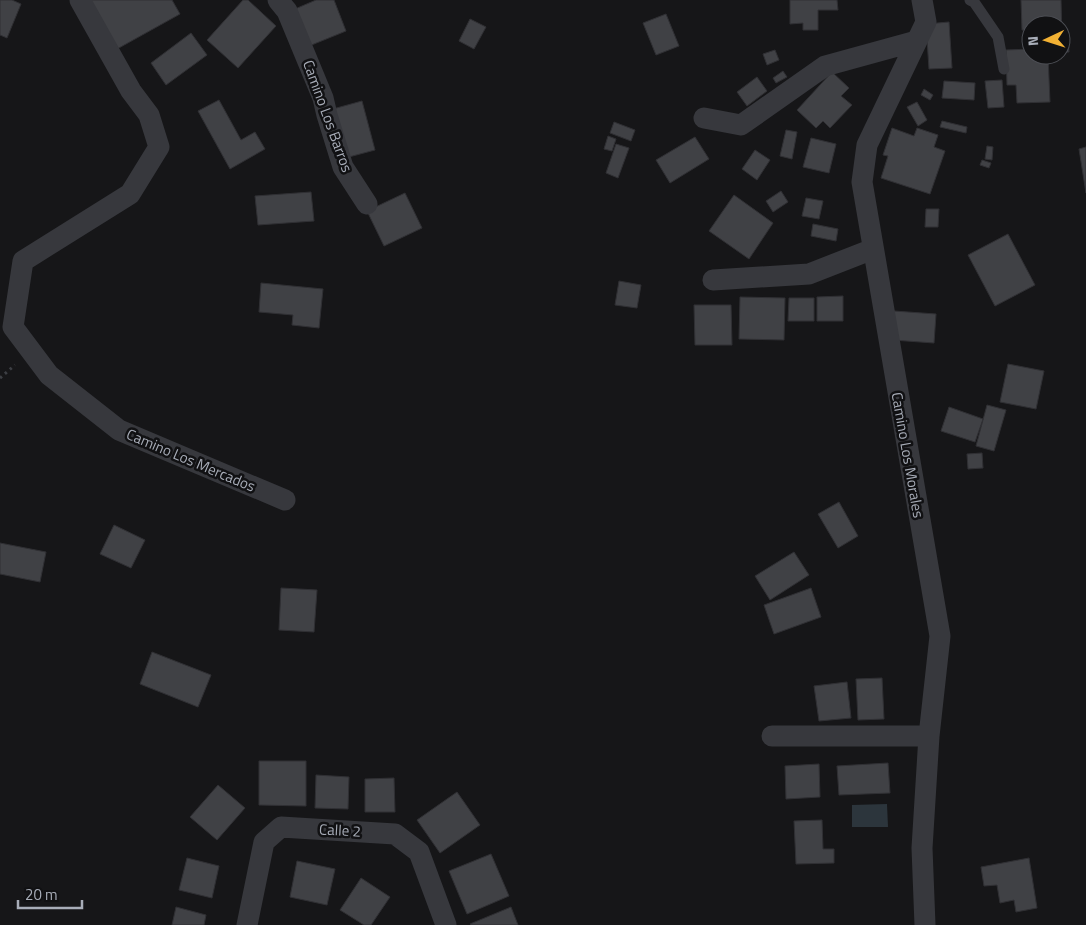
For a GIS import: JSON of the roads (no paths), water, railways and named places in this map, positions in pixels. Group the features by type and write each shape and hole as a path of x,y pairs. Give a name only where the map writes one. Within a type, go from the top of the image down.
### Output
{"street":[{"name":"Camino Los Mercados","path":"80,0 131,91 149,115 159,147 130,194 23,261 13,327 49,375 119,430 285,500"},
{"name":"Camino Los Barros","path":"278,0 287,11 323,98 343,167 367,204"},
{"name":"Camino Los Morales","path":"922,0 926,22 867,145 862,182 940,636 929,736 922,848 925,925"},
{"path":"704,118 741,125 825,66 916,41"},
{"path":"712,280 809,274 873,250"},
{"path":"772,736 929,736"},
{"name":"Calle 2","path":"247,925 264,842 281,827 395,834 419,852 446,925"}],"lane":[{"path":"970,0 974,2 998,37 1004,69"}]}
